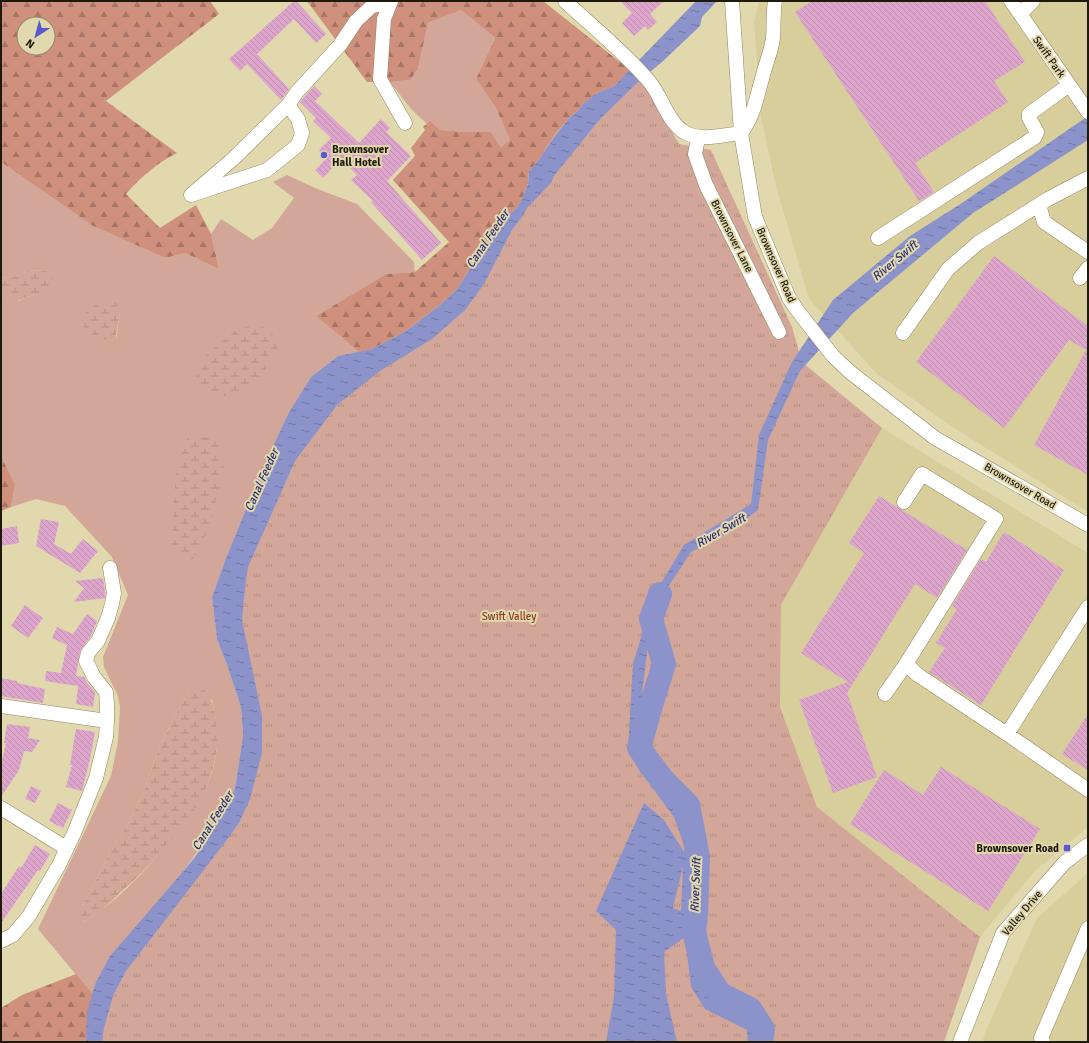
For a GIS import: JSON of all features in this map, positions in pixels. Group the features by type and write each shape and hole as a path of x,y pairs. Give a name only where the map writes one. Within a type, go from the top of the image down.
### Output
{"street":[{"path":"288,105 298,119 302,133 298,145 267,170 191,195 233,159 288,105 297,92 340,45 356,21 371,8 387,1"},
{"path":"392,1 384,19 380,78 405,123"},
{"path":"569,2 633,64 649,82 659,94 674,124 685,133 698,138 741,133 749,122 769,58 773,37 775,1"},
{"name":"Swift Park","path":"1011,1 1084,107"},
{"path":"1020,14 1033,1"},
{"name":"Brownsover Road","path":"733,6 741,133 755,217 789,298 797,310 833,356 850,372 935,438 1088,525"},
{"path":"878,238 1035,138 1037,132 1029,118 1029,114 1069,85"},
{"name":"Brownsover Lane","path":"698,138 695,154 706,185 748,267 778,332"},
{"path":"903,333 948,270 978,243 1039,205 1088,178"},
{"path":"1039,205 1044,222 1088,252"},
{"path":"885,694 906,664 996,519 922,474 904,502"},
{"path":"1,941 13,935 29,916 59,865 75,831 96,778 108,721 106,692 94,677 86,661 88,653 98,641 108,618 112,604 114,594 110,568"},
{"path":"1007,734 1088,607"},
{"path":"906,664 918,675 1088,790"},
{"path":"1,706 108,721"},
{"path":"1,808 66,848"},
{"name":"Valley Drive","path":"960,1042 1003,933 1065,862 1088,845"},
{"path":"1043,1042 1041,1038 1088,928"}],"shaded area":[{"path":"759,1 1088,1 1088,512 951,426 876,373 809,299 776,186 761,117 754,21"},
{"path":"882,428 1088,553 1088,827 1036,870 980,937 817,807 780,707 781,605"},
{"path":"1088,873 1088,1042 982,1042 986,1030 1037,918"}],"green space":[{"path":"1,1 210,1 219,14 106,101 177,153 150,171 126,194 160,228 196,205 211,234 219,269 185,253 165,258 93,226 1,162"},
{"path":"307,1 543,1 630,70 614,86 595,94 583,104 556,133 538,161 529,171 528,184 521,201 484,247 457,289 440,305 406,331 372,349 359,352 316,316 386,274 415,272 449,242 393,180 415,156 411,148 425,130 423,127 430,121 440,130 491,132 501,148 510,140 496,108 476,79 495,38 461,10 428,23 418,69 410,80 367,82"},
{"path":"461,10 495,38 476,79 496,108 510,140 501,149 491,132 440,130 430,122 427,124 411,109 390,82 410,80 418,69 428,23"},
{"name":"Swift Valley","path":"637,78 654,100 679,144 711,150 792,327 802,362 882,428 781,605 780,707 817,807 980,937 944,1042 84,1042 98,1013 111,974 209,849 249,768 229,602 305,419 444,313 590,114"},
{"path":"1,162 93,226 165,258 185,253 219,269 211,234 221,219 253,240 272,228 294,198 273,182 287,175 315,188 357,204 414,262 415,272 386,274 316,316 359,352 338,356 311,377 289,412 264,465 226,558 212,597 217,639 241,707 243,735 233,794 210,834 192,859 105,966 92,994 38,929 111,776 118,742 120,707 118,696 104,667 103,657 128,595 112,557 65,506 36,499 11,507 15,484 1,456 1,290 9,299 19,301 26,297 38,294 46,271 30,270 18,275 1,278","holes":["120,312 116,340 105,340 96,337 80,323","190,691 212,700 216,721 217,742 215,762 206,787 156,858 115,899 84,922 82,906 116,842 127,826 142,796 157,754 169,728 182,702"]},
{"path":"30,270 46,271 52,276 52,283 38,294 15,302 9,299 1,290 1,278 18,275"},
{"path":"107,302 117,303 120,312 116,340 100,339 88,331 80,323 90,308 97,304"},
{"path":"255,324 269,330 272,333 276,340 278,350 259,378 244,392 235,395 215,396 203,389 195,380 199,367 208,353 235,331"},
{"path":"188,435 215,438 225,462 209,528 193,559 180,557 171,552 176,472"},
{"path":"1,456 15,484 11,507 1,511"},
{"path":"195,687 202,687 210,698 216,720 217,746 212,773 207,785 195,809 156,857 129,885 102,909 91,918 80,923 82,906 142,796 157,754 182,702"},
{"path":"76,974 123,1030 142,1042 1,1042 1,1008 22,995"}],"water":[{"name":"Canal Feeder","path":"696,1 717,1 702,17 700,26 662,62 639,81 600,119 554,176 551,183 527,208 512,230 484,284 465,310 432,339 380,371 337,405 295,461 248,567 245,588 242,620 262,716 262,753 250,799 239,823 126,971 113,996 104,1028 102,1042 86,1042 87,1014 92,994 96,982 110,956 195,857 233,794 243,735 241,707 217,639 212,597 226,558 264,465 289,412 311,377 338,356 372,349 406,331 440,305 457,289 484,247 521,201 528,184 529,171 570,117 595,94 614,86"},
{"path":"1088,116 1088,140 973,213 853,313 800,371 768,440 758,510 719,538 691,552 666,590 650,629 636,742 642,756 683,812 694,851 691,914 696,916 694,932 689,935 698,979 713,1001 747,1020 755,1028 755,1042 748,1042 747,1030 705,1009 691,987 685,937 664,952 666,994 677,1042 606,1042 614,997 616,930 596,911 644,803 664,820 684,852 685,848 674,817 639,770 628,749 633,664 654,595 684,545 751,504 759,435 792,362 833,300 910,236 962,203","holes":["683,866 681,911 673,908"]}],"building":[{"path":"294,1 296,1 326,34 316,43 294,19 257,54 289,89 281,100 247,64 240,71 229,59"},
{"path":"620,1 664,1 650,14 657,22 648,30 645,26 634,36 622,23 632,13"},
{"path":"812,1 985,1 1025,62 994,81 1008,102 915,163 934,192 919,201 795,12"},
{"path":"314,86 322,94 315,101 359,143 381,119 390,128 386,132 411,156 387,181 441,243 422,260 371,202 373,201 351,180 357,175 341,159 323,178 315,170 327,158 319,150 331,138 313,121 316,118 300,102"},
{"path":"994,256 1088,326 1088,475 1034,445 1086,350 1069,340 1004,428 916,362"},
{"path":"879,496 967,550 937,598 915,584 847,693 877,777 833,793 799,700 848,682 801,653 864,553 849,543"},
{"path":"41,519 59,522 54,544 71,554 83,539 98,551 80,573 36,546"},
{"path":"17,526 19,543 1,546 1,529"},
{"path":"1004,532 1064,570 981,705 929,672 945,648 936,643 957,609 952,606 981,559 986,562"},
{"path":"103,578 105,598 74,602 84,588 75,581"},
{"path":"25,605 43,618 28,638 11,626"},
{"path":"87,614 97,621 91,636 80,651 76,676 84,677 95,692 93,707 76,704 78,686 45,681 46,671 61,673 67,645 52,638 57,627 73,634"},
{"path":"1,678 45,689 43,703 1,696"},
{"path":"1088,714 1088,770 1062,754"},
{"path":"7,724 30,727 28,738 40,740 32,752 24,751 19,770 1,797 1,765 6,743 4,743"},
{"path":"76,729 95,732 82,791 66,787 72,765 70,765"},
{"path":"941,767 1040,829 988,911 850,824 884,770 923,795"},
{"path":"31,786 41,791 35,803 25,799"},
{"path":"58,803 72,810 63,828 49,821"},
{"path":"35,845 50,854 40,871 38,870 1,923 1,894 19,866 21,868"}],"waterway":[{"name":"River Swift","path":"660,594 651,619 664,664 639,748 662,779 688,805 698,857 694,932 703,968 720,994 750,1009 763,1029 761,1042"}],"place":[{"name":"Brownsover Hall Hotel","path":"324,155"},
{"name":"Brownsover Road","path":"1067,848"}]}
